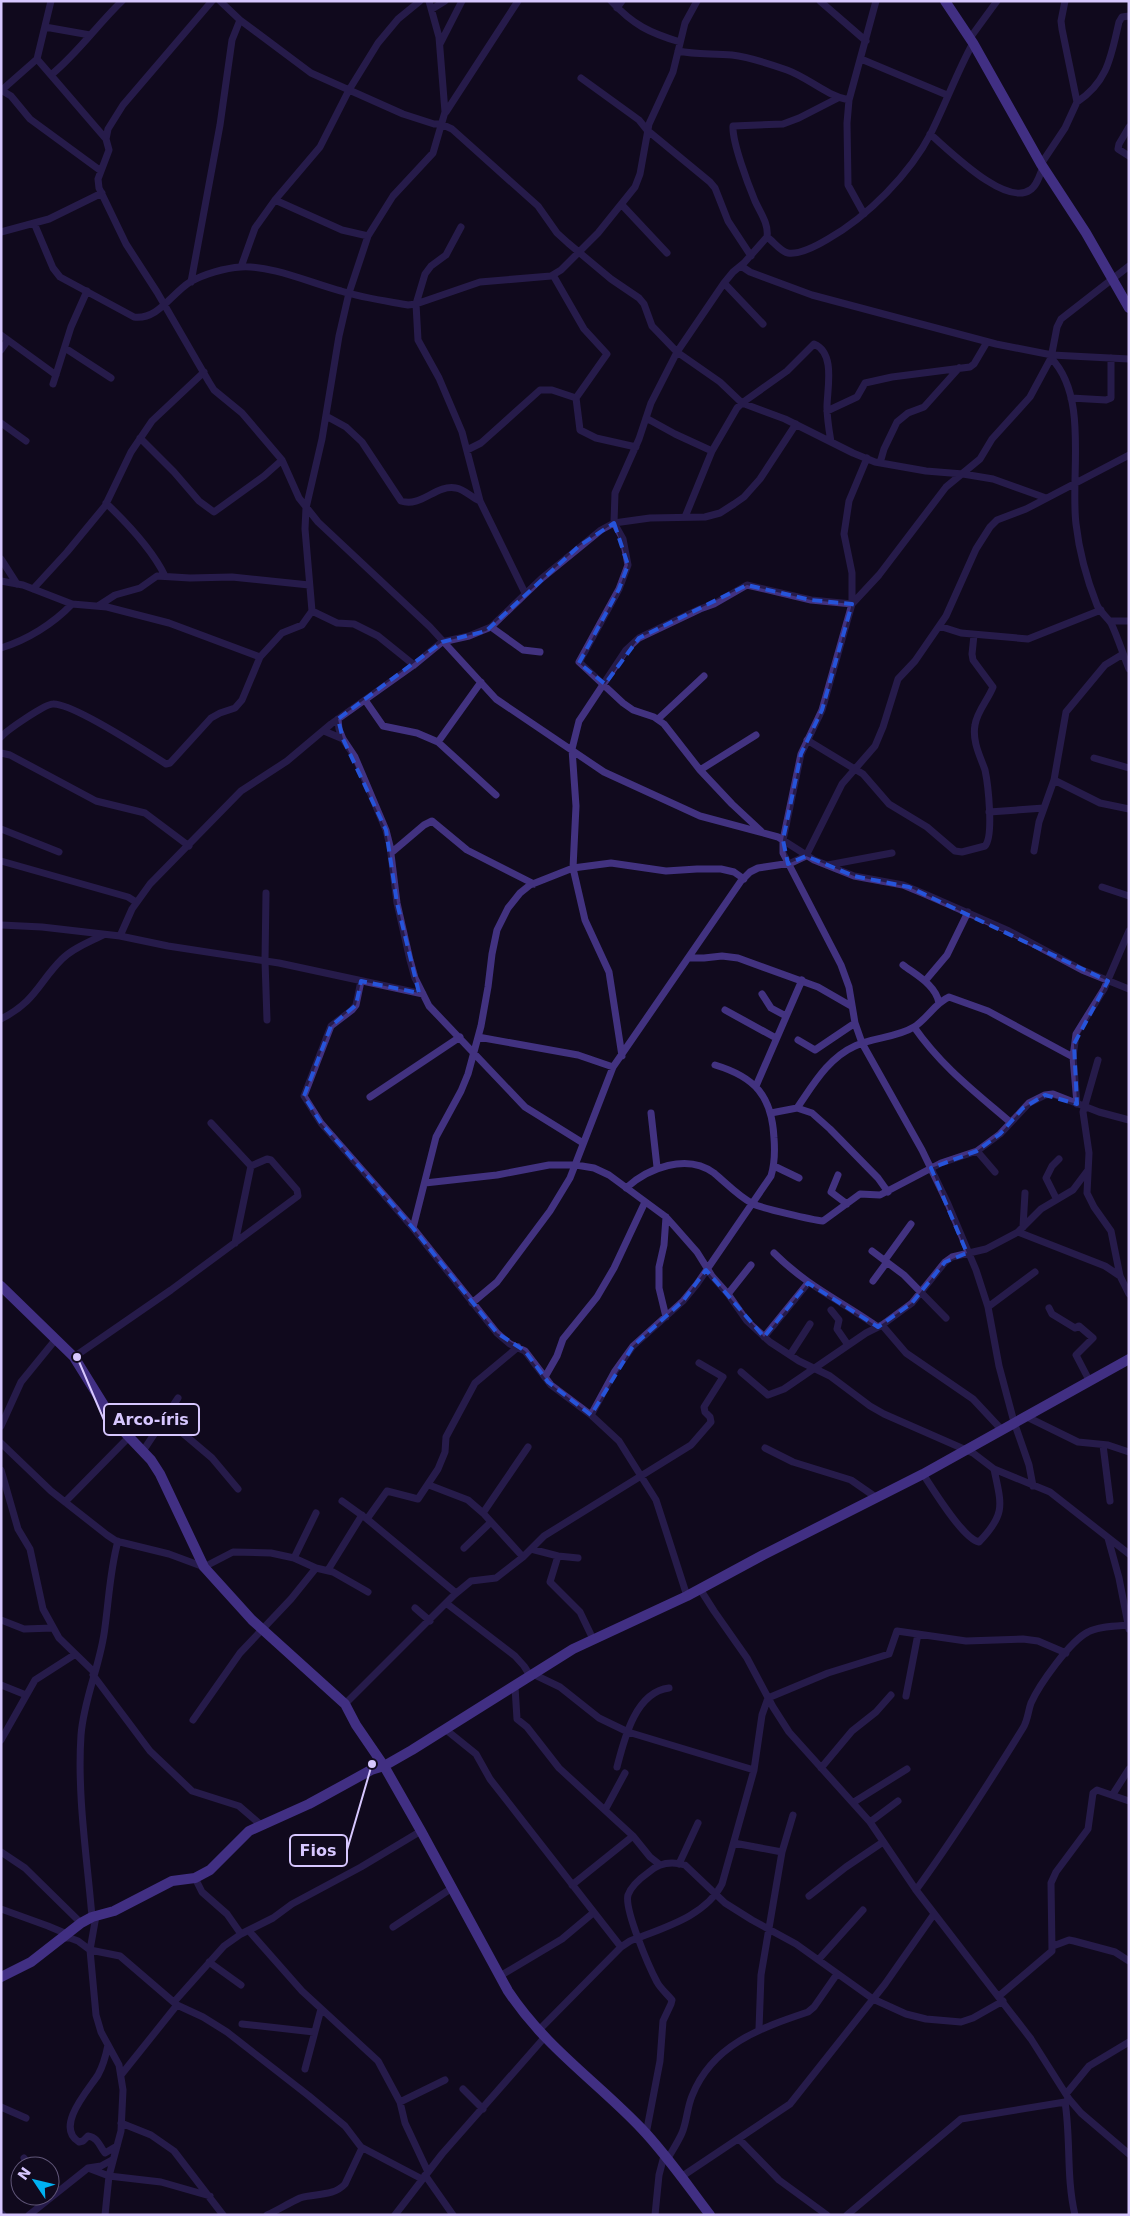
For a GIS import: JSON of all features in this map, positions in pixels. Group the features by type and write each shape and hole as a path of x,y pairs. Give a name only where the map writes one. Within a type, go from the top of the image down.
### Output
{"street":[{"path":"51,1 37,59 2,90 11,96 30,119 101,171"},
{"path":"50,75 75,54 122,1"},
{"path":"106,139 112,121 123,105 212,1"},
{"path":"220,1 240,20 311,73 402,114 434,124 441,124 452,129 538,206 556,233 577,252 639,298 644,304 652,326 677,352 720,382 742,402 796,424 831,442 880,463 926,471 993,478 1046,498"},
{"path":"241,267 251,235 275,200 320,147 349,90 388,30 398,19 419,3 431,6 445,1"},
{"path":"440,45 462,1"},
{"path":"1,737 6,730 27,719 46,704 57,704 101,725 166,764 170,763 211,718 220,712 235,708 242,700 260,657 282,633 302,625 312,611 306,508 326,416 338,336 349,293 368,236 393,196 433,153 445,112 518,1"},
{"path":"611,1 624,15 649,32 680,42"},
{"path":"617,8 622,1"},
{"path":"34,223 56,273 134,317 147,318 191,282 207,275 241,267 266,270 349,293 416,304 480,282 553,275 561,270 598,233 635,187 640,174 647,130 673,72 685,22 697,1"},
{"path":"820,1 866,40"},
{"path":"864,214 848,185 846,153 849,100 876,1"},
{"path":"945,1 972,40 1042,165 1086,233 1129,308"},
{"path":"767,237 785,252 794,253 821,243 864,214 907,168 930,134 972,40 996,1"},
{"path":"1065,1 1061,21 1077,102"},
{"path":"431,6 440,45 445,112"},
{"path":"930,134 975,171 1007,192 1023,194 1032,189 1042,165 1065,128 1077,102 1102,80 1108,65 1119,22 1122,17 1129,16"},
{"path":"191,282 220,125 232,40 240,20"},
{"path":"46,27 90,35"},
{"path":"678,51 697,55 735,55 788,70 838,98 849,100"},
{"path":"967,54 979,53"},
{"path":"37,59 106,139 109,150 98,179 99,188 120,234 158,292 163,305 214,390 242,414 282,460 299,498 306,508 430,628 506,706 615,779 649,791 718,822 762,832 783,840 806,856 854,876 903,885 968,912 1108,981 1129,989"},
{"path":"861,59 947,95"},
{"path":"581,78 639,120 647,130 710,182 715,188 728,221 750,256"},
{"path":"762,832 700,770 673,734 658,719 633,710 623,703 605,684 579,662 619,590 628,565 623,538 614,523 615,493 636,447 659,386 677,352 724,283 767,237 768,229 750,190 735,141 733,126 784,124 838,98"},
{"path":"1129,127 1118,149 1129,156"},
{"path":"1,232 34,223 72,209 102,193"},
{"path":"275,200 342,230 368,236"},
{"path":"622,205 667,253"},
{"path":"461,226 446,255 427,270 416,304 418,340 447,396 467,450 480,502 525,593"},
{"path":"741,266 750,272 812,295 987,342 1052,356 1129,359"},
{"path":"852,604 867,589 946,487 980,459 992,439 1030,397 1052,356 1057,327 1061,319 1129,266"},
{"path":"553,275 584,329 607,354 576,398 579,426 584,433 636,447"},
{"path":"724,283 763,324"},
{"path":"53,384 72,327 87,291"},
{"path":"158,292 174,294"},
{"path":"1,335 56,375"},
{"path":"1,350 8,340"},
{"path":"827,411 856,397 866,383 892,376 970,367 974,364 987,342"},
{"path":"685,517 712,450 742,402 788,371 814,344 822,350 828,368 827,411 831,442"},
{"path":"65,348 111,378"},
{"path":"1052,356 1061,372 1071,398 1076,436 1074,485 1076,524 1082,553 1090,583 1101,610 1110,621 1129,669"},
{"path":"1071,398 1106,400 1111,398 1111,358"},
{"path":"880,463 884,449 897,422 908,413 924,407 959,368"},
{"path":"33,589 81,536 106,503 140,438 158,415 204,372"},
{"path":"467,450 481,443 540,390 552,390 576,398"},
{"path":"326,416 346,427 362,442 402,501 414,503 444,488 454,487 459,488 480,502"},
{"path":"646,418 690,442 712,450"},
{"path":"1,423 26,441"},
{"path":"120,936 136,902 166,866 189,846 241,791 287,761 338,719 414,665 442,642 469,636 491,627 525,593 579,546 601,530 614,523 705,517 720,513 744,497 760,478 796,424"},
{"path":"140,438 174,472 199,501 214,512 264,476 282,460"},
{"path":"472,1303 497,1282 550,1211 576,1164 613,1067 744,879 750,872 758,868 788,864 806,856 842,784 875,746 898,679 915,661 939,626 976,549 990,527 997,520 1026,509 1128,456"},
{"path":"867,458 849,501 844,534 852,573 852,604 822,710 802,754 783,840 783,853 841,965 849,987 851,1006 862,1043 931,1168 976,1270 988,1307 999,1366 1014,1422 1029,1465 1033,1486"},
{"path":"106,503 135,533 161,567 165,576"},
{"path":"1,559 17,584"},
{"path":"98,606 115,596 140,588 151,578 158,576 190,578 232,577 309,585"},
{"path":"1,581 33,589 72,604 98,606 169,623 260,657"},
{"path":"622,1056 609,972 585,920 573,868 576,806 572,749 579,721 626,650 639,638 714,604 747,585 811,600 852,604"},
{"path":"1,648 16,644 72,604"},
{"path":"939,626 961,634 1028,639 1101,610"},
{"path":"312,611 337,623 354,624 378,636 414,665"},
{"path":"1110,621 1129,621"},
{"path":"491,627 523,650 540,652"},
{"path":"807,740 855,768 872,783 889,804 927,827 958,852 982,847 987,844 990,833 985,772 978,751 974,725 993,687 974,660 972,654 974,635"},
{"path":"1034,851 1039,822 1054,780 1066,712 1105,665 1123,654"},
{"path":"658,719 704,676"},
{"path":"438,742 481,682"},
{"path":"365,700 384,726 417,732 438,742 496,795"},
{"path":"338,719 343,739 355,757 386,830 391,853 397,903 415,978 423,994 430,1006 525,1107 583,1143"},
{"path":"324,731 343,739"},
{"path":"700,770 756,735"},
{"path":"1,753 10,755 96,801 145,813 189,846"},
{"path":"1094,758 1129,768"},
{"path":"1054,780 1100,803 1129,809"},
{"path":"989,812 1044,808"},
{"path":"391,853 424,825 432,821 467,850 534,884"},
{"path":"1,829 59,852"},
{"path":"828,866 892,853"},
{"path":"1,861 128,897 136,902"},
{"path":"413,1228 436,1137 461,1091 478,1037 497,930 508,908 520,893 534,884 573,868 611,863 666,871 713,868 734,872 744,879"},
{"path":"1102,887 1129,896"},
{"path":"266,893 265,961 267,1020"},
{"path":"925,981 948,955 968,912"},
{"path":"1,925 42,927 120,936 168,946 265,961 423,994"},
{"path":"1129,931 1108,981 1076,1034 1073,1057 1089,1153 1088,1192 1094,1207 1111,1231 1120,1276 1129,1294"},
{"path":"1,1019 28,1002 62,959 70,952 103,935"},
{"path":"689,958 722,956 738,958 802,980 851,1006"},
{"path":"903,965 925,981 939,1003"},
{"path":"756,1086 802,980"},
{"path":"361,981 356,1005 331,1026 304,1096 321,1123 413,1228 502,1339 525,1351 551,1385 592,1415 619,1441 656,1500 687,1596"},
{"path":"762,994 771,1008 786,1016"},
{"path":"797,1108 825,1069 843,1053 862,1043 898,1034 914,1027 939,1003 949,997 988,1011 1073,1057"},
{"path":"725,1010 776,1038"},
{"path":"798,1040 815,1050 855,1023"},
{"path":"914,1027 936,1056 955,1076 1010,1122"},
{"path":"370,1097 460,1037"},
{"path":"478,1037 512,1045 560,1052 599,1061 613,1067"},
{"path":"1080,1105 1098,1060"},
{"path":"592,1415 615,1371 633,1346 666,1317 697,1284 730,1234 754,1204 771,1176 774,1166 771,1113 766,1100 756,1086 727,1069 715,1065"},
{"path":"626,1188 658,1167 671,1164 702,1166 754,1204 823,1221 860,1194 880,1195 941,1163 977,1151 1000,1134 1029,1103 1049,1094 1129,1120"},
{"path":"771,1113 797,1108 812,1113 830,1128 878,1178 888,1192"},
{"path":"651,1113 658,1167"},
{"path":"211,1122 251,1166"},
{"path":"977,1151 995,1172"},
{"path":"74,1357 298,1196 297,1190 271,1160 267,1159 251,1166"},
{"path":"1056,1198 1046,1178 1052,1166 1059,1159"},
{"path":"425,1183 497,1175 549,1165 576,1164 594,1168 626,1188 666,1218 708,1267 712,1276 728,1294 747,1321 764,1337 790,1355 830,1376 870,1406 977,1455 994,1468 1057,1497 1129,1554"},
{"path":"235,1243 251,1166"},
{"path":"774,1166 799,1178"},
{"path":"740,1372 768,1395 784,1390 912,1303 922,1293 945,1262 952,1257 986,1249 1020,1229 1056,1198 1073,1190 1088,1170"},
{"path":"838,1175 830,1192 847,1204"},
{"path":"1020,1229 1025,1193"},
{"path":"545,1377 557,1356 563,1339 597,1296 614,1268 645,1202"},
{"path":"666,1218 659,1279 666,1317"},
{"path":"873,1281 911,1224"},
{"path":"1020,1229 1105,1266 1120,1276"},
{"path":"872,1251 904,1275 946,1318"},
{"path":"774,1254 808,1283 880,1326 906,1353 973,1399 1001,1429"},
{"path":"728,1294 751,1264"},
{"path":"988,1307 1036,1272"},
{"path":"764,1337 808,1283"},
{"path":"1,1286 74,1357 109,1415 143,1451 160,1474 204,1567 262,1629 345,1704 384,1766 519,2007 541,2034 646,2134 710,2215"},
{"path":"1049,1308 1057,1317 1075,1328 1079,1326 1093,1338 1076,1355 1089,1380"},
{"path":"831,1310 839,1320 837,1329 848,1345"},
{"path":"790,1355 810,1324"},
{"path":"1,1426 21,1382 56,1339"},
{"path":"328,1570 365,1517 388,1491 416,1500 430,1485 445,1452 446,1437 475,1383 518,1347"},
{"path":"1,1977 31,1962 80,1923 94,1916 114,1911 172,1881 195,1878 220,1863 249,1832 261,1824 309,1804 371,1770 384,1766 533,1676 573,1649 687,1596 877,1498 1129,1359"},
{"path":"345,1704 470,1581 496,1578 523,1557 544,1536 691,1445 711,1422 704,1407 723,1376 699,1362"},
{"path":"143,1451 166,1419 178,1398"},
{"path":"1025,1416 1078,1442 1103,1445 1129,1452"},
{"path":"166,1419 212,1458 238,1489"},
{"path":"65,1502 129,1437"},
{"path":"3,1445 65,1502 107,1535 118,1541 168,1554 204,1567 234,1552 271,1553 294,1558 316,1568 328,1570 344,1577 368,1592"},
{"path":"1,1454 3,1445"},
{"path":"1103,1445 1110,1501"},
{"path":"483,1512 528,1447"},
{"path":"765,1448 793,1462 851,1480 877,1498"},
{"path":"923,1474 954,1520 972,1539 979,1542 989,1529 1001,1507 994,1468"},
{"path":"1,1470 18,1529 32,1555 43,1609 58,1638 93,1673 150,1751 192,1791 239,1806 261,1824"},
{"path":"430,1485 468,1500 483,1512 523,1557"},
{"path":"342,1501 365,1517 456,1593"},
{"path":"294,1558 316,1513"},
{"path":"464,1548 491,1522"},
{"path":"916,1890 960,1828 1024,1726 1035,1695 1068,1648 1087,1632 1095,1629 1128,1627 1119,1578 1108,1538"},
{"path":"105,2215 109,2176 123,2114 121,2075 119,2065 108,2045 96,2015 90,1950 94,1916 81,1772 82,1726 105,1628 112,1562 118,1541"},
{"path":"531,1549 558,1556 578,1558"},
{"path":"558,1556 550,1582 580,1612 593,1639"},
{"path":"193,1720 240,1653 291,1599 316,1568"},
{"path":"700,1589 744,1652 768,1698 789,1732 870,1822 916,1890 1001,1999 1048,2064 1067,2098 1081,2113 1129,2154"},
{"path":"446,1603 510,1651 533,1676 560,1687 599,1718 628,1732 754,1770"},
{"path":"416,1608 430,1620"},
{"path":"1,1620 24,1629 53,1628"},
{"path":"396,2215 424,2175 483,2109 541,2034 621,1948 638,1938 694,1913 717,1895 722,1884 754,1770 762,1715 768,1698 828,1674 889,1654 897,1630 966,1641 1023,1639 1038,1641 1066,1653"},
{"path":"906,1696 918,1634"},
{"path":"1,1740 35,1680 74,1654"},
{"path":"1,1685 26,1696"},
{"path":"515,1687 517,1719 527,1727 559,1768 633,1836 650,1857 659,1864 679,1864 691,1870 725,1903 796,1944 873,1999 906,2014 926,2019 961,2022 973,2018 1001,1999 1050,1954 1053,1946 1051,1883 1056,1872 1088,1829 1093,1793 1097,1790 1113,1794 1129,1802"},
{"path":"617,1767 628,1732 642,1704 659,1690 669,1688"},
{"path":"821,1768 852,1731 876,1712 891,1695"},
{"path":"445,1729 476,1754 490,1779 621,1948"},
{"path":"854,1802 907,1769"},
{"path":"1113,1794 1129,1769"},
{"path":"605,1810 625,1773"},
{"path":"870,1822 898,1801"},
{"path":"759,2029 761,1974 768,1929 782,1852 793,1815"},
{"path":"679,1864 698,1823"},
{"path":"121,2075 176,2003 224,1946 241,1934 273,1918 292,1904 361,1867 421,1831"},
{"path":"572,1886 633,1836"},
{"path":"809,1896 846,1867 883,1842"},
{"path":"734,1843 782,1852"},
{"path":"1,1852 25,1868 80,1923"},
{"path":"646,2134 660,2061 663,2021 672,2004 672,2000 657,1984 628,1908 628,1897 629,1892 637,1883 659,1864"},
{"path":"195,1878 207,1898 227,1914 241,1934"},
{"path":"393,1927 452,1888"},
{"path":"1,1909 48,1926 64,1936 78,1941 90,1950 120,1956 176,2003 203,2016 236,2039 335,2117 362,2148 424,2175"},
{"path":"819,1960 862,1910"},
{"path":"500,1976 562,1939 593,1912"},
{"path":"681,2177 790,2104 873,1999 934,1914"},
{"path":"249,1931 321,2009 378,2061 400,2102 405,2123 424,2175 453,2215"},
{"path":"1053,1946 1069,1940 1115,1952 1129,1961"},
{"path":"209,1962 241,1985"},
{"path":"655,2215 658,2182 665,2158 683,2132 691,2098 703,2073 726,2051 759,2029 808,2012 814,2007 837,1974"},
{"path":"305,2069 321,2009"},
{"path":"242,2024 314,2032"},
{"path":"1075,2215 1068,2166 1067,2098 1089,2066 1129,2042"},
{"path":"108,2045 98,2074 73,2112 71,2130 73,2138 79,2142 88,2136 93,2137 102,2144 105,2153 117,2146"},
{"path":"400,2102 445,2080"},
{"path":"463,2089 483,2109"},
{"path":"847,2215 961,2119 1067,2098"},
{"path":"1,2107 26,2118"},
{"path":"121,2123 151,2136 174,2151 223,2215"},
{"path":"740,2139 779,2180 827,2215"},
{"path":"267,2215 302,2198 322,2195 341,2188 345,2184 362,2148"},
{"path":"60,2188 88,2168 101,2166 112,2160"},
{"path":"88,2168 109,2176 161,2182 210,2196"},
{"path":"29,2215 38,2206"}],"highlighted area":[{"path":"614,523 628,565 619,589 579,663 605,684 639,638 747,585 811,600 852,604 822,710 801,754 783,840 788,864 806,856 854,876 909,887 1108,981 1074,1044 1077,1104 1045,1095 1023,1108 1000,1134 977,1151 931,1168 967,1253 945,1262 912,1303 882,1325 878,1327 808,1283 764,1337 706,1270 683,1301 633,1346 591,1415 548,1382 525,1351 497,1333 413,1228 321,1123 304,1096 331,1026 356,1005 361,981 419,993 397,903 386,830 343,739 338,719 442,642 486,631 579,546"}],"place":[{"name":"Arco-íris","path":"77,1357"},
{"name":"Fios","path":"372,1764"}]}
